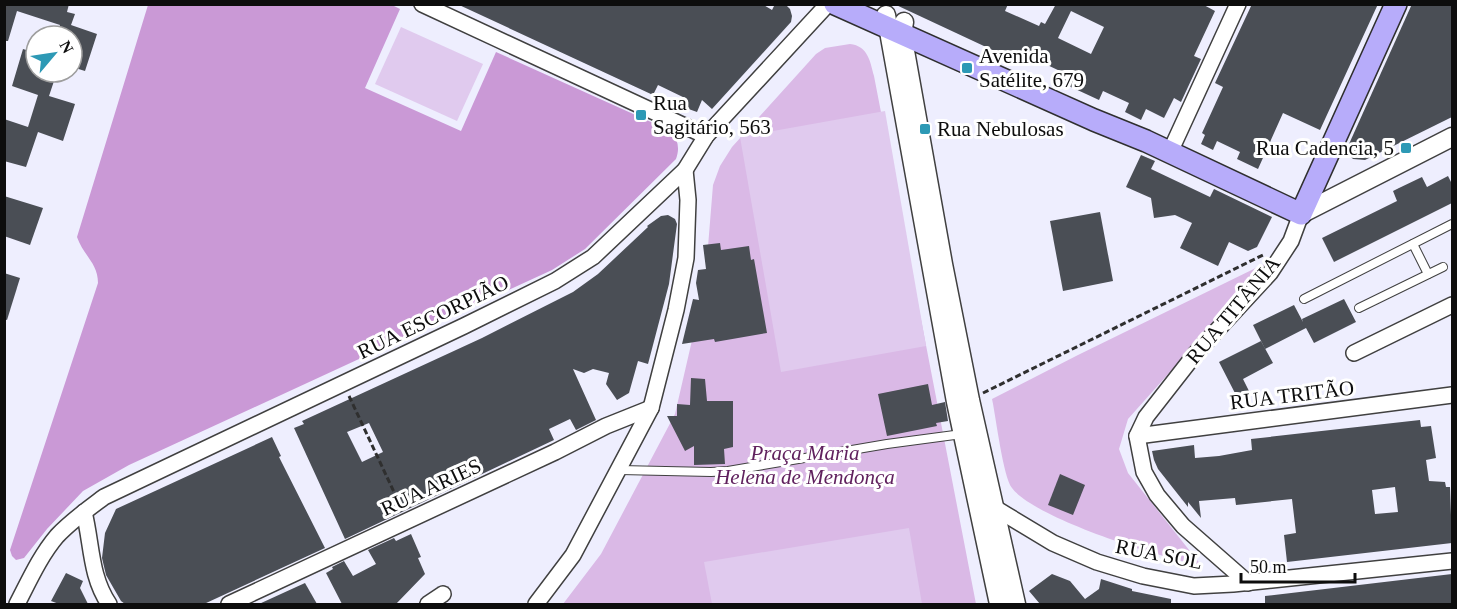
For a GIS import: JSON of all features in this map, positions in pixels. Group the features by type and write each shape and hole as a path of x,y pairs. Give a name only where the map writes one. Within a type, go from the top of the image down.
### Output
{"main road":[{"path":"835,4 895,25 1094,120 1146,141 1301,214"},
{"path":"862,4 895,25"},
{"name":"RUA TITÂNIA","path":"1301,214 1396,4"}],"street":[{"path":"422,4 442,9 706,136"},
{"name":"RUA ESCORPIÃO","path":"17,604 40,560 57,536 104,497 555,281 593,257 685,170 706,136 828,4"},
{"path":"1170,152 1238,4"},
{"path":"895,25 970,400 999,604"},
{"path":"895,25 962,434 1016,604"},
{"path":"1301,214 1452,137"},
{"path":"536,604 573,555 651,408 676,310 686,258 688,200 685,170"},
{"name":"RUA TITÂNIA","path":"1137,436 1146,417 1196,353 1270,273 1291,241 1301,214"},
{"path":"1353,353 1452,305"},
{"name":"RUA TRITÃO","path":"1137,436 1452,395"},
{"name":"RUA ARIES","path":"229,604 606,426 651,408"},
{"path":"1137,436 1144,472 1157,495 1183,526 1248,583"},
{"name":"RUA SOL","path":"987,509 1053,543 1097,562 1143,576 1194,586 1248,583 1452,561"},
{"path":"84,512 94,574 100,591 109,604"},
{"path":"428,604 443,594"}],"lane":[{"path":"1304,299 1452,224"},
{"path":"1413,244 1428,274"},
{"path":"1359,308 1443,267"},
{"path":"620,470 728,471 887,444 962,434"}],"path":[{"path":"970,400 1291,241"},
{"path":"343,384 408,521"}],"green space":[{"name":"Praça Maria Helena de Mendonça","path":"850,44 864,51 874,76 976,604 563,604 601,554 675,414 705,284 713,185 720,166 732,147 816,54 825,48"},
{"path":"1268,262 1128,419 1119,449 1128,473 1201,565 1159,555 1100,536 1045,512 1025,500 1012,488 1003,460 992,399"}],"shaded area":[{"path":"148,5 392,5 400,9 365,88 461,131 496,52 671,131 678,144 678,151 676,159 585,249 552,270 129,465 83,491 47,529 24,558 16,560 10,550 98,283 96,270 77,237"},
{"path":"401,27 483,64 457,121 375,84"},
{"path":"885,111 926,346 781,372 740,137"},
{"path":"909,528 922,604 712,604 704,562"}],"building":[{"path":"4,4 69,4 67,12 75,14 71,24 57,24 17,11 8,41 4,41"},
{"path":"457,4 762,4 772,10 775,4 785,4 792,16 791,22 712,109 702,100 697,112 683,107 687,99 658,85 653,95"},
{"path":"894,4 1008,4 1005,11 1039,26 1041,22 1045,24 1056,4 1202,4 1215,11 1194,56 1201,59 1181,102 1174,98 1164,118 1146,109 1141,120 1125,112 1129,103 1103,91 1099,100 1058,81 1062,72 1020,52 1016,61","holes":["1071,11 1104,27 1091,54 1058,38"]},
{"path":"1252,4 1378,4 1320,130 1283,113 1258,169 1237,159 1240,152 1217,141 1213,150 1201,144 1205,135 1202,133 1223,87 1215,83"},
{"path":"1412,4 1452,4 1452,117 1365,160 1353,159 1348,154 1349,144"},
{"path":"84,30 97,34 84,71"},
{"path":"23,49 24,84 53,84 49,96 75,104 63,141 38,132 26,167 4,161 4,119 28,127 38,95 12,86"},
{"path":"1141,155 1155,161 1151,169 1210,197 1214,189 1272,217 1257,247 1248,251 1229,242 1218,266 1180,248 1192,223 1175,215 1154,218 1151,198 1126,187"},
{"path":"1448,176 1452,184 1452,203 1334,262 1322,238 1397,201 1393,191 1399,188 1422,177 1427,187"},
{"path":"4,196 43,208 30,245 4,236"},
{"path":"1100,212 1113,281 1063,291 1050,221"},
{"path":"668,215 675,219 677,224 669,284 648,364 638,361 629,393 617,400 606,384 609,373 593,369 584,373 573,369 596,420 576,430 570,419 549,429 554,440 345,539 294,428 304,424 302,421 482,338 573,292 598,274 647,226 661,216","holes":["369,423 383,452 362,462 347,432"]},
{"path":"720,243 721,250 749,246 751,260 754,259 767,333 715,342 714,339 682,344 693,299 699,300 696,283 698,270 706,269 703,245"},
{"path":"4,273 20,278 7,320 4,319"},
{"path":"1344,299 1356,322 1314,343 1306,328 1265,349 1253,325 1294,305 1303,322 1302,319"},
{"path":"1261,341 1273,363 1243,379 1249,391 1237,397 1219,362"},
{"path":"691,378 705,379 707,401 733,401 733,447 724,449 725,464 694,465 694,446 685,451 667,416 677,416 677,404 690,405"},
{"path":"928,384 932,405 945,402 948,421 936,423 937,426 887,436 878,394"},
{"path":"1420,420 1421,427 1431,426 1436,458 1426,460 1429,481 1445,482 1446,487 1450,487 1452,543 1287,562 1284,535 1296,533 1292,499 1236,505 1235,498 1199,501 1201,518 1188,502 1188,507 1158,469 1152,451 1194,445 1195,458 1219,456 1252,450 1251,439","holes":["1395,487 1398,512 1375,514 1372,490"]},
{"path":"272,437 281,456 279,457 325,548 204,604 125,604 121,601 106,575 102,558 105,533 116,509"},
{"path":"1060,474 1085,485 1073,515 1048,505"},
{"path":"411,534 421,557 418,558 425,574 396,604 342,604 326,573 344,561 353,576 376,564 368,550 394,538 396,541"},
{"path":"66,573 83,581 80,588 88,604 59,604 51,601"},
{"path":"1052,574 1070,581 1085,599 1099,589 1101,579 1132,589 1132,591 1171,599 1171,604 1040,604 1029,591"},
{"path":"1452,574 1452,604 1265,604 1265,596"},
{"path":"305,583 317,604 259,604 294,588"}],"place":[{"name":"Avenida Satélite, 679","path":"967,68"},
{"name":"Rua Sagitário, 563","path":"641,115"},
{"name":"Rua Nebulosas","path":"925,129"},
{"name":"Rua Cadencia, 5","path":"1406,148"}]}
